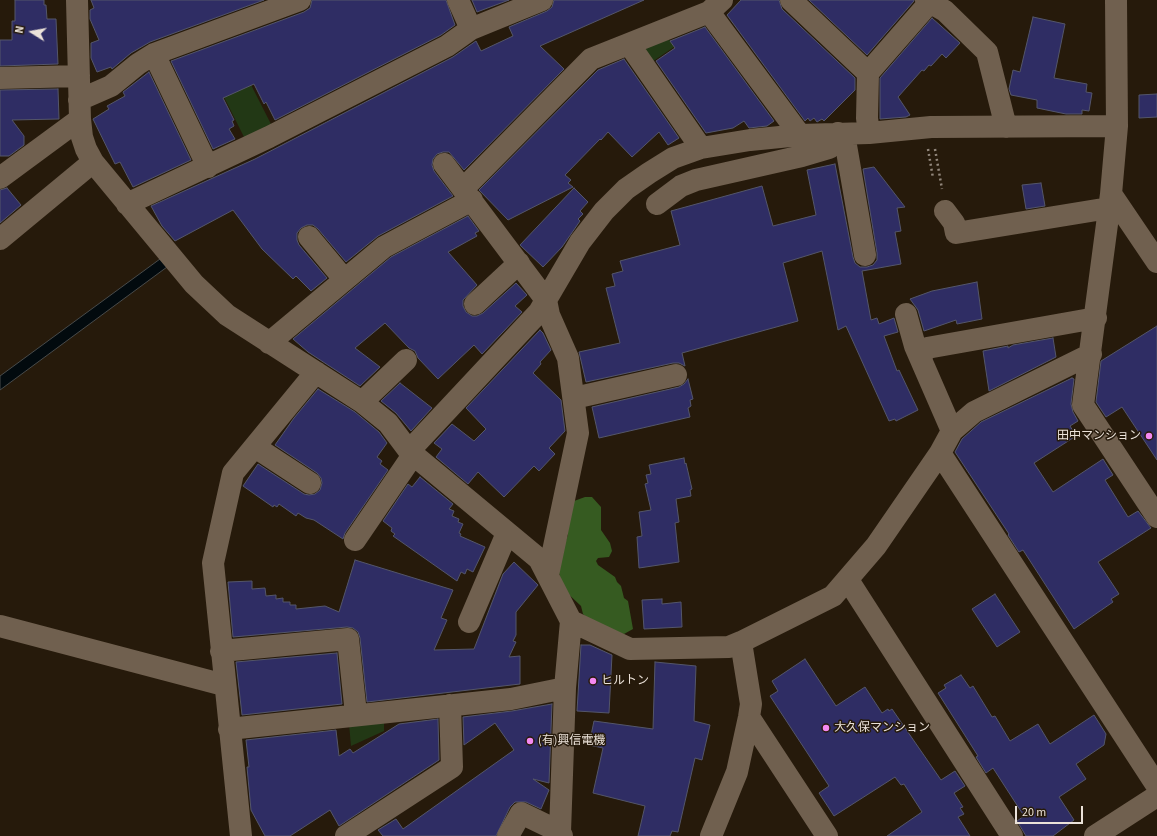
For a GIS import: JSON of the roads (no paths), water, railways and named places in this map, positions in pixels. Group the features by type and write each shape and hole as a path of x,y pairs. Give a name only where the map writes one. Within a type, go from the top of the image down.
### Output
{"street":[{"path":"77,0 82,137 93,162 194,284 227,315 362,402 388,423 411,453 539,559 548,575 571,621 565,688 561,834 521,813 508,836"},
{"path":"0,178 80,109 138,64 154,54 300,0"},
{"path":"458,0 471,29"},
{"path":"128,204 208,167 446,46 471,29 542,0"},
{"path":"791,0 868,73"},
{"path":"1116,0 1117,126 1096,318 1083,405 1157,517"},
{"path":"869,133 867,118 868,73 928,1 945,11 986,52 1006,127"},
{"path":"269,343 384,247 468,195 591,59 716,6 800,134"},
{"path":"629,44 701,148"},
{"path":"154,54 208,167"},
{"path":"0,78 79,76"},
{"path":"355,540 411,453 539,312 580,242 604,211 626,190 673,158 701,148 800,134 869,133 916,127 1117,126"},
{"path":"657,204 674,190 696,180 802,156 829,148 841,133"},
{"path":"841,133 865,255"},
{"path":"0,239 93,162"},
{"path":"444,164 546,300 550,315 568,358 578,433 548,575"},
{"path":"945,211 954,222 956,233 1110,201"},
{"path":"1110,201 1157,262"},
{"path":"309,237 344,279"},
{"path":"475,304 519,263"},
{"path":"906,314 915,346 921,356 952,432"},
{"path":"921,356 928,348 1096,318"},
{"path":"571,621 630,649 729,647 833,596 876,546 940,453 952,432 974,412 1091,354"},
{"path":"362,402 406,360"},
{"path":"241,836 224,685 213,563 233,473 316,372"},
{"path":"574,398 676,375"},
{"path":"255,447 310,483"},
{"path":"940,453 1157,786"},
{"path":"469,622 507,533"},
{"path":"848,580 1012,836"},
{"path":"0,626 224,685"},
{"path":"221,651 348,639 356,714"},
{"path":"711,836 737,772 749,717 750,704 741,642"},
{"path":"229,729 356,714 510,699 565,688"},
{"path":"346,836 452,767 450,705"},
{"path":"749,717 827,836"},
{"path":"1096,836 1157,796"}],"place":[{"name":"田中マンション","path":"1149,436"},
{"name":"ヒルトン","path":"593,681"},
{"name":"大久保マンション","path":"826,728"},
{"name":"(有)興信電機","path":"530,741"}]}
